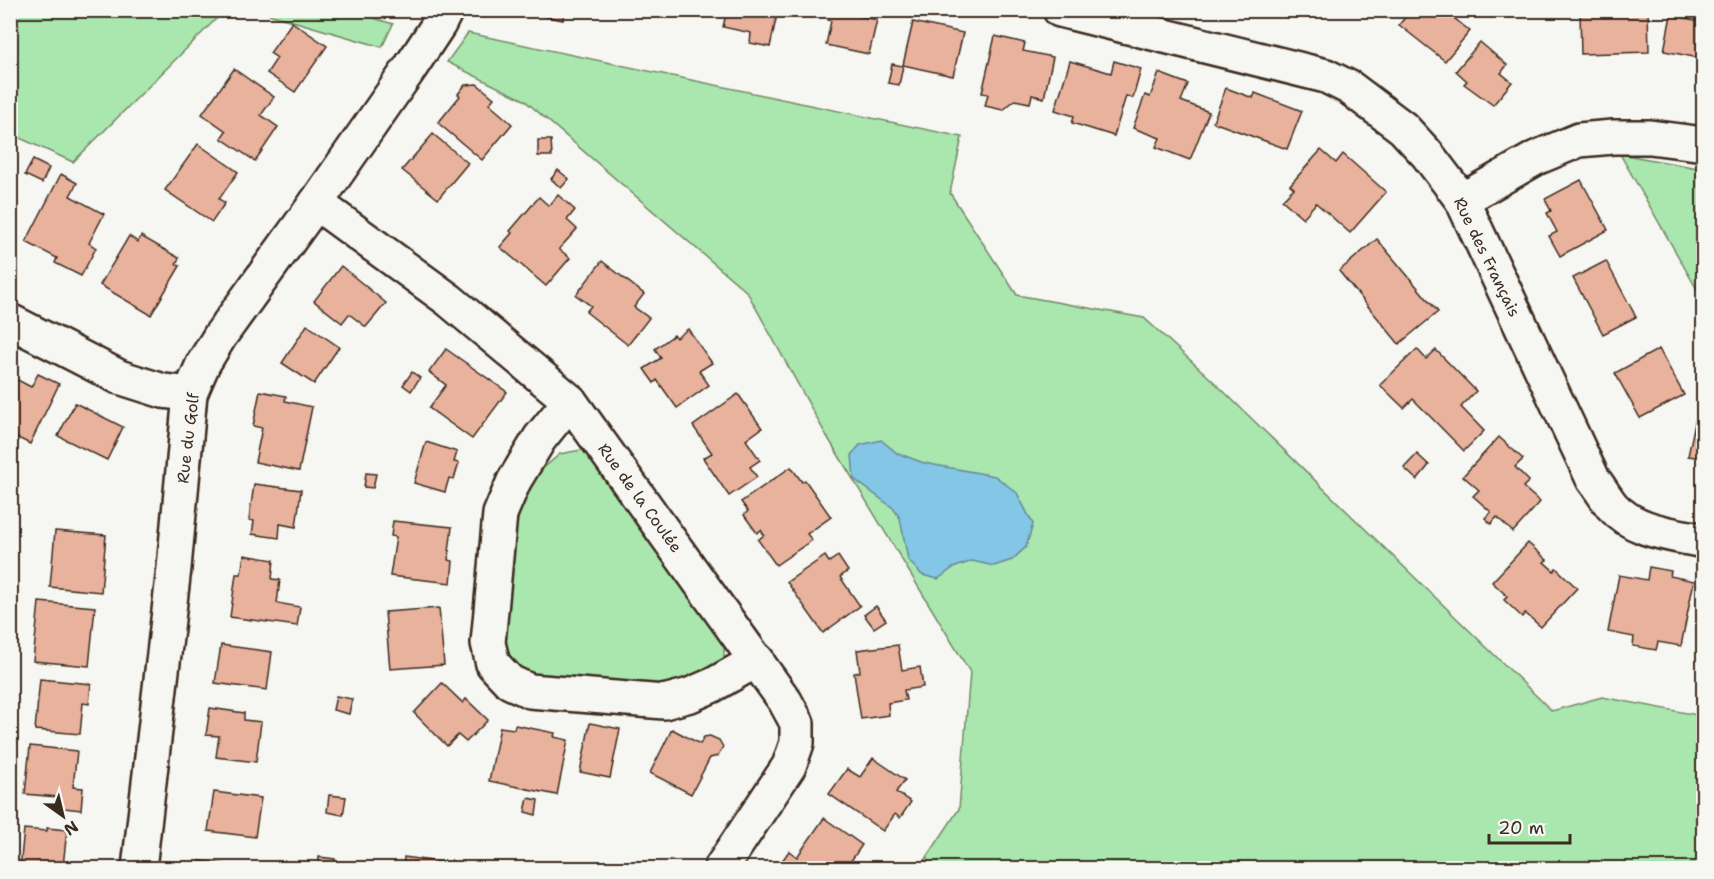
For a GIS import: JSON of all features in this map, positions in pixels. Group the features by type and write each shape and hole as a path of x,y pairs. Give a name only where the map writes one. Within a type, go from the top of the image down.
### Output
{"street":[{"name":"Rue du Golf","path":"139,868 174,568 190,394 202,364 220,336 410,68 446,10"},
{"name":"Rue des Français","path":"1060,10 1326,76 1350,88 1403,128 1427,154 1461,200 1593,479 1613,507 1631,521 1651,530 1704,541"},
{"path":"1461,200 1536,158 1580,140 1650,137 1704,144"},
{"name":"Rue de la Coulée","path":"316,203 449,300 570,402 758,660 785,701 797,723 797,743 789,766 721,868"},
{"path":"10,321 119,377 163,391 190,394"},
{"path":"570,402 540,438 514,481 500,514 488,643 493,664 510,682 530,691 664,702 690,695 713,685 758,660"}],"green space":[{"path":"11,10 224,11 73,162 11,134"},
{"path":"258,11 351,11 393,24 382,47"},
{"path":"468,33 962,137 950,193 1017,295 1144,318 1212,380 1552,711 1602,697 1703,716 1703,868 920,868 959,809 970,672 825,433 747,292 524,100 447,62"},
{"path":"1620,154 1703,169 1703,300"},
{"path":"586,449 602,466 724,646 724,661 714,675 619,696 511,670 503,643 520,500 534,476 560,454"}],"water":[{"path":"881,440 897,453 924,463 995,476 1017,493 1033,524 1026,547 1012,560 994,566 972,561 953,568 938,579 922,575 908,560 900,518 893,508 854,479 852,454 860,445"}],"building":[{"path":"529,10 565,10 563,20 528,13"},
{"path":"727,10 778,10 770,47 750,43 751,33 723,27"},
{"path":"830,10 859,10 858,16 877,20 869,54 826,45 831,21 828,20"},
{"path":"1411,10 1444,10 1470,31 1445,61 1399,25"},
{"path":"1580,10 1648,10 1649,52 1581,54"},
{"path":"1671,15 1704,22 1704,59 1664,51"},
{"path":"292,22 327,46 295,92 267,73 277,58 270,53"},
{"path":"913,22 963,33 953,76 903,65"},
{"path":"995,36 1025,43 1023,51 1053,57 1044,98 1032,95 1030,103 1015,100 1003,110 985,106 988,94 982,93"},
{"path":"1480,42 1507,65 1501,73 1512,82 1493,105 1464,84 1467,81 1456,71"},
{"path":"1070,61 1111,73 1114,61 1141,69 1133,98 1126,96 1114,136 1072,123 1074,116 1055,110"},
{"path":"892,64 903,66 899,85 888,83"},
{"path":"234,69 274,97 261,115 278,127 255,161 221,138 226,131 202,114"},
{"path":"1159,73 1188,84 1181,101 1209,112 1190,160 1156,147 1160,138 1133,128 1145,95 1150,97"},
{"path":"477,84 494,98 489,104 512,124 482,160 438,123 460,96 458,94 465,85"},
{"path":"1226,88 1253,98 1255,93 1302,111 1287,149 1213,122"},
{"path":"433,134 468,163 438,199 402,170"},
{"path":"538,140 551,140 552,156 538,156"},
{"path":"198,144 238,172 219,199 225,203 212,222 165,190"},
{"path":"1321,150 1336,163 1343,154 1386,192 1350,233 1316,203 1303,218 1282,200 1294,188 1290,185"},
{"path":"33,160 49,168 42,183 25,175"},
{"path":"558,170 569,179 561,188 551,179"},
{"path":"61,174 77,183 70,196 104,214 89,243 96,248 81,276 55,263 57,258 26,242"},
{"path":"1581,180 1608,230 1560,256 1549,236 1557,232 1547,213 1551,211 1545,199"},
{"path":"558,195 575,210 567,220 577,229 559,249 570,258 546,286 500,247 512,233 510,231 539,197 549,206"},
{"path":"129,236 138,242 141,236 179,258 176,264 180,266 151,315 100,285"},
{"path":"1377,239 1438,312 1399,344 1339,271"},
{"path":"602,261 644,294 634,307 649,318 628,345 586,312 591,306 576,295"},
{"path":"1606,261 1636,317 1603,334 1573,278"},
{"path":"341,266 386,303 366,327 349,314 342,323 314,301"},
{"path":"307,325 339,347 314,384 282,363"},
{"path":"688,329 712,363 699,371 709,385 677,408 657,380 654,383 644,369 661,358 655,349 674,335 676,338"},
{"path":"446,349 507,392 472,439 429,408 446,385 429,372"},
{"path":"1417,349 1426,359 1436,350 1476,391 1461,407 1484,431 1464,451 1413,399 1404,408 1380,385"},
{"path":"1659,349 1684,395 1640,418 1615,373"},
{"path":"412,372 420,378 411,391 403,385"},
{"path":"38,374 59,384 30,444 10,434 10,376 31,387"},
{"path":"260,391 286,396 285,401 312,407 299,471 255,462 262,428 253,426"},
{"path":"738,394 762,428 746,440 760,460 750,467 757,477 729,496 703,458 712,453 693,426"},
{"path":"75,403 123,427 107,460 58,436"},
{"path":"1697,413 1704,414 1704,458 1688,456"},
{"path":"1499,437 1523,459 1515,467 1529,481 1523,487 1540,502 1513,532 1497,517 1491,524 1485,518 1491,512 1473,496 1479,490 1463,476"},
{"path":"426,442 457,452 454,462 459,463 454,479 449,478 445,492 414,483"},
{"path":"1417,454 1429,465 1417,480 1404,468"},
{"path":"791,467 802,482 805,480 831,517 807,534 812,540 776,565 758,540 764,535 761,530 757,533 744,515 748,511 741,502"},
{"path":"366,473 376,474 373,488 364,487"},
{"path":"254,484 301,490 296,527 280,524 279,538 252,534 254,521 249,520"},
{"path":"393,521 452,527 448,560 453,561 451,583 390,576 396,537 391,536"},
{"path":"55,531 106,535 101,592 50,587"},
{"path":"1528,543 1547,560 1544,562 1554,571 1556,568 1577,588 1541,627 1525,613 1522,617 1504,600 1507,596 1492,582"},
{"path":"244,555 274,560 272,579 280,580 277,603 300,607 297,626 230,617 236,574 241,574"},
{"path":"825,556 829,562 838,556 848,571 840,577 860,606 823,633 787,582"},
{"path":"1649,567 1671,571 1670,576 1694,581 1681,646 1658,642 1656,650 1633,646 1634,637 1608,632 1619,575 1647,580"},
{"path":"39,602 95,607 89,666 33,661"},
{"path":"876,606 886,620 874,628 864,615"},
{"path":"439,608 444,665 390,669 385,612"},
{"path":"221,645 272,652 267,690 215,683"},
{"path":"898,645 902,670 920,667 923,687 904,690 906,700 888,703 889,715 861,719 854,673 860,672 857,650"},
{"path":"40,679 91,684 89,704 83,703 80,734 35,730"},
{"path":"442,683 463,703 466,699 488,720 466,742 458,735 447,746 414,713"},
{"path":"336,696 352,699 349,714 333,710"},
{"path":"210,708 244,713 244,720 261,722 256,762 216,757 219,736 206,735"},
{"path":"590,723 620,729 610,778 580,772"},
{"path":"515,725 555,733 554,737 568,740 557,795 489,781 500,727 514,729"},
{"path":"672,729 700,744 704,737 710,736 719,740 723,747 718,756 710,758 691,794 650,773"},
{"path":"30,746 77,751 73,787 83,788 81,810 56,807 57,797 25,794"},
{"path":"873,758 905,780 896,792 911,802 900,818 895,814 883,831 829,794 847,769 860,777"},
{"path":"214,792 261,798 255,837 208,831"},
{"path":"329,795 346,797 343,815 327,812"},
{"path":"528,798 538,800 536,815 525,812"},
{"path":"824,818 862,845 846,868 777,868 789,851 797,857"},
{"path":"47,828 67,830 63,866 52,864 52,868 20,868 24,829 47,831"},
{"path":"319,857 335,859 335,862 373,868 318,868"},
{"path":"404,857 460,865 459,868 403,868"},
{"path":"200,861 253,868 199,868"}]}
